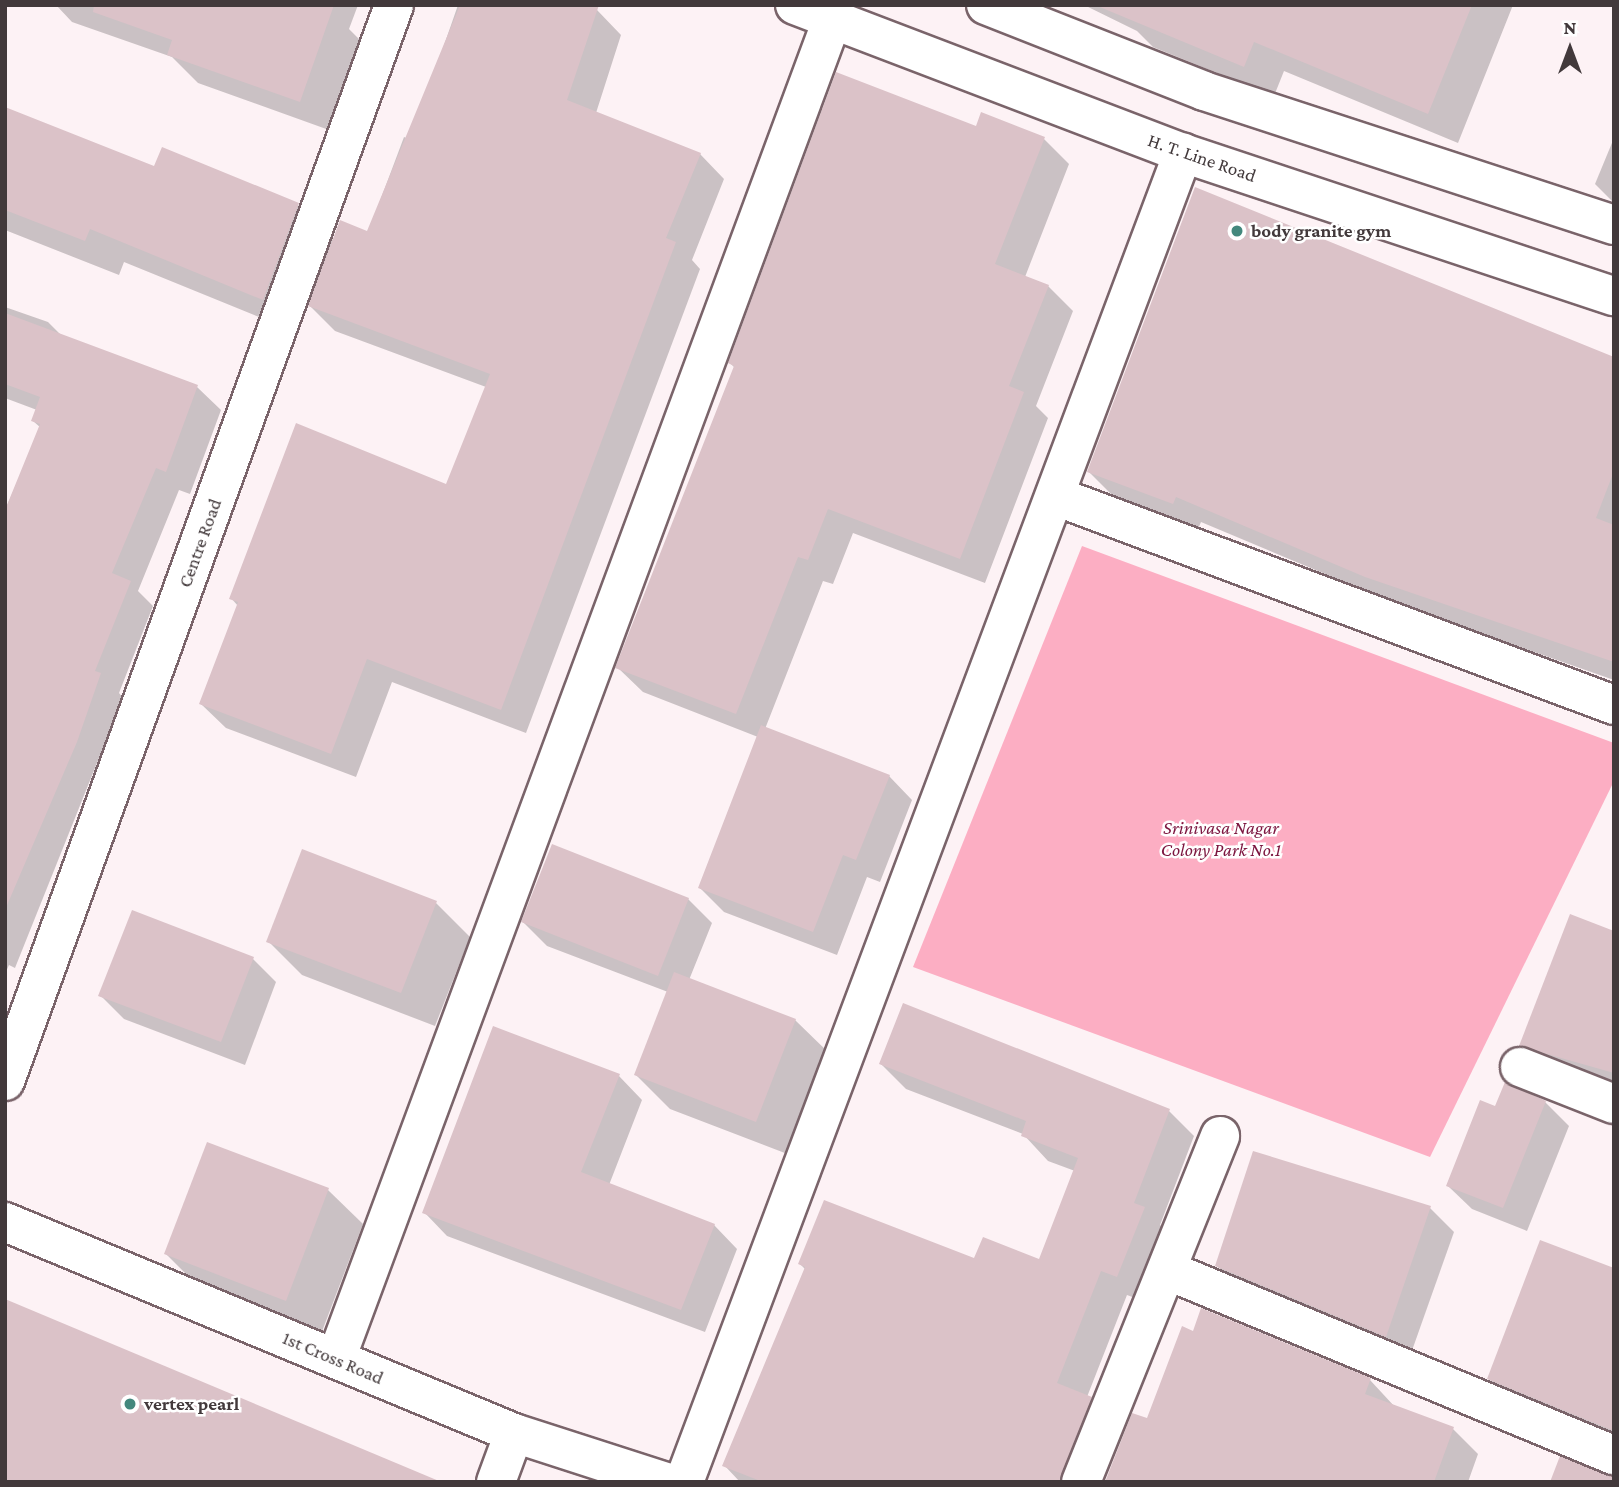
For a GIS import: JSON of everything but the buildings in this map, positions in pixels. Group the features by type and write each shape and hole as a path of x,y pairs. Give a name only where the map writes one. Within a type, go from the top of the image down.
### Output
{"street":[{"name":"Centre Road","path":"5,1081 394,5"},
{"name":"H. T. Line Road","path":"796,5 1183,153 1614,296"},
{"path":"986,5 1205,91 1614,225"},
{"path":"337,1359 832,20"},
{"path":"684,1482 1058,497 1183,153"},
{"path":"1058,497 1614,705"},
{"path":"1520,1067 1614,1104"},
{"path":"1081,1482 1169,1272 1220,1136"},
{"name":"1st Cross Road","path":"5,1222 514,1433 666,1482"},
{"path":"1169,1272 1614,1455"},
{"path":"496,1482 514,1433"}],"green space":[{"name":"Srinivasa Nagar Colony Park No.1","path":"1082,546 1614,743 1614,781 1430,1157 913,967"}],"place":[{"name":"body granite gym","path":"1237,231"},
{"name":"vertex pearl","path":"130,1404"}]}
